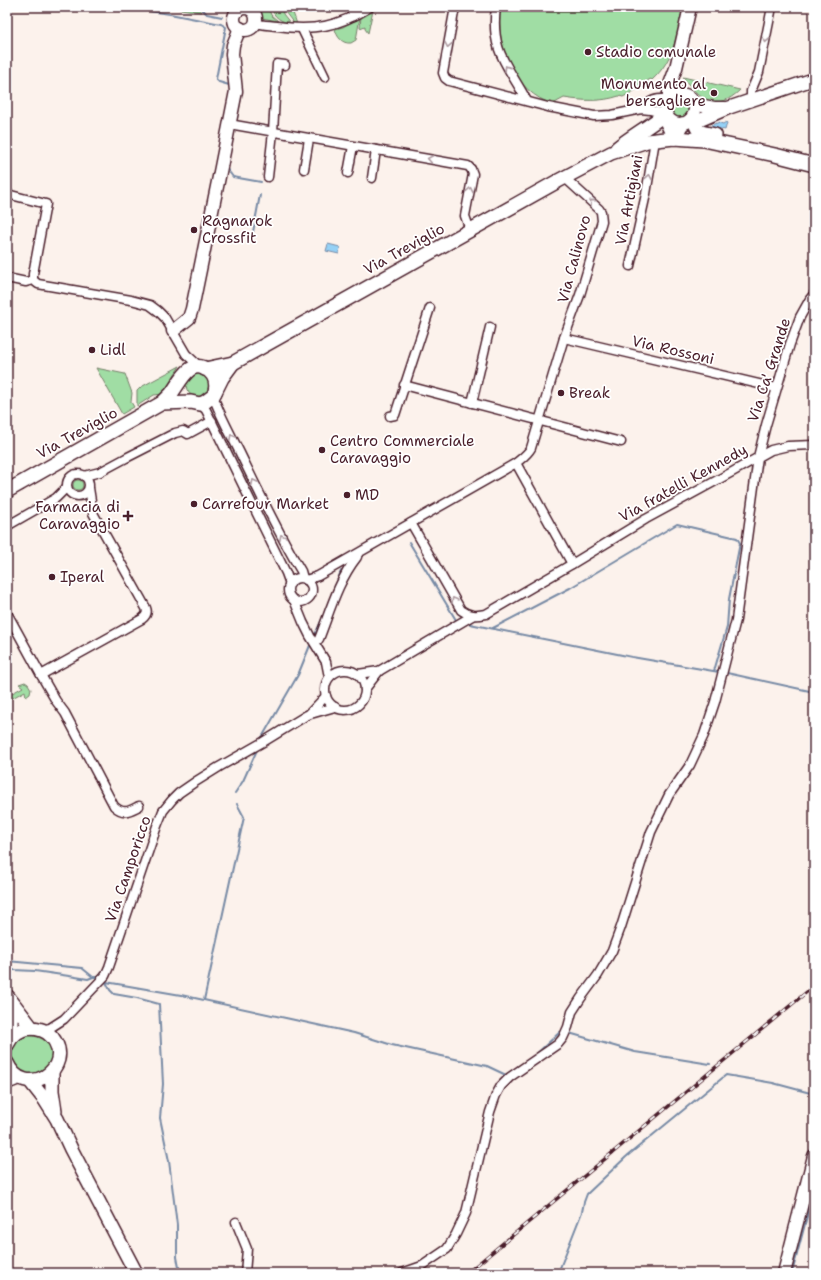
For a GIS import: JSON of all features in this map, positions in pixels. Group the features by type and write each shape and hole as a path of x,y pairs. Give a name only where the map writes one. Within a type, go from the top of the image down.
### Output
{"main road":[{"path":"611,153 633,135 666,116 667,123 674,138"},
{"path":"674,138 692,116 697,129 700,132 762,146 775,155"},
{"path":"611,153 655,140 674,138 704,140 814,165"},
{"name":"Via Treviglio","path":"233,363 611,153"},
{"path":"162,403 171,394 183,375 192,368 203,368 233,363"},
{"path":"162,403 196,403 210,400 222,378 233,363"},
{"path":"203,368 213,376 216,386 214,394"},
{"path":"183,375 180,383 182,394 186,399 196,403"},
{"name":"Via Treviglio","path":"7,491 162,403"},
{"path":"7,996 20,1014 37,1029 50,1035 56,1043 58,1058 52,1072 40,1080 26,1080"},
{"path":"7,996 11,1019 9,1042"},
{"path":"9,1042 18,1032 37,1029"},
{"path":"8,1067 15,1075 26,1080 45,1100 57,1119 74,1156 136,1273"},
{"path":"52,1072 53,1101 57,1119"}],"street":[{"path":"350,7 354,16"},
{"path":"255,23 302,29 324,27 337,24 370,7"},
{"path":"455,7 443,73 445,78 449,81 555,108 594,116 612,115 641,109 650,110 666,116 672,122 714,108 728,108"},
{"path":"496,7 496,41 500,55 528,101"},
{"path":"669,99 669,87 676,70 690,7"},
{"path":"751,96 759,72 772,7"},
{"path":"250,8 254,14 255,23 249,29 242,30 235,23 234,20 236,13 242,9 250,8"},
{"path":"173,331 186,321 190,315 219,181 233,125 236,91 232,54 233,45 240,28"},
{"path":"302,29 325,77"},
{"path":"268,177 273,132 277,64 286,65"},
{"path":"676,70 692,116"},
{"path":"692,116 728,108 751,96 814,79"},
{"path":"666,116 664,108 669,99 676,94 680,94 692,116"},
{"path":"641,109 658,98 669,99"},
{"path":"233,125 470,167 473,174 464,216 470,230"},
{"path":"304,169 309,139"},
{"name":"Via Artigiani","path":"630,266 646,194 655,140"},
{"path":"348,173 353,146"},
{"path":"372,178 376,150"},
{"name":"Via Calinovo","path":"304,579 318,576 516,463 525,456 531,448 564,338 580,295 602,221 599,208 565,178"},
{"path":"7,194 46,204 33,280"},
{"path":"7,278 26,282 33,280"},
{"path":"33,280 38,284 131,300 150,305 165,318 186,354 203,368"},
{"name":"Via Ca' Grande","path":"402,1273 422,1266 447,1249 456,1234 466,1213 490,1112 496,1095 501,1086 510,1077 558,1044 563,1038 572,1012 612,951 622,927 651,832 669,795 690,765 704,735 715,702 736,620 758,457 776,388 790,344 800,317 814,294"},
{"path":"390,416 395,415 430,308"},
{"path":"472,403 490,327"},
{"name":"Via Rossoni","path":"564,338 776,388"},
{"path":"183,375 186,354"},
{"path":"404,385 621,442"},
{"path":"214,394 218,411 263,501 304,579 312,588"},
{"path":"196,403 206,410 290,584"},
{"path":"84,476 100,472 176,433 183,432 188,434 212,422"},
{"name":"Via fratelli Kennedy","path":"379,671 472,616 486,614 646,519 771,450 788,446 814,445"},
{"path":"516,463 572,564"},
{"path":"56,498 76,496 86,493 89,486 100,472"},
{"path":"7,526 56,498 67,487 68,479 73,475 79,474 84,476 87,478 89,486 93,513 147,611 147,614 142,619 41,675"},
{"path":"67,487 69,491 92,505"},
{"path":"253,506 263,501"},
{"path":"410,523 461,610 472,616"},
{"path":"319,639 340,584 348,568 360,553"},
{"path":"294,600 304,600 310,595 318,576"},
{"path":"304,579 294,579 288,588 289,594 294,600 310,636 326,662 330,678"},
{"path":"303,622 304,600"},
{"path":"7,613 56,701 65,713 114,806 125,812 139,806"},
{"path":"326,662 339,671"},
{"path":"358,674 363,681 365,689 364,699 356,707 347,710 341,710 330,703 326,696 326,685 330,678 339,671 348,670 358,674 379,671"},
{"path":"365,689 379,671"},
{"name":"Via Camporicco","path":"56,1043 59,1028 64,1020 107,972 163,811 179,793 219,767 307,715 326,696"},
{"name":"Via Camporicco","path":"307,715 335,707"},
{"name":"Via Camporicco","path":"37,1029 50,1028 64,1020"},
{"path":"7,1086 26,1080"},
{"path":"784,1273 814,1156"},
{"path":"236,1222 247,1249 244,1273"}],"green space":[{"path":"170,7 199,7 201,12 174,8"},
{"path":"257,7 268,7 271,15 278,21 262,18"},
{"path":"271,7 282,7 283,14 291,24 278,18 274,14"},
{"path":"285,7 291,7 297,24 295,25 285,12"},
{"name":"Stadio comunale","path":"501,7 683,7 674,46 665,64 652,80 650,79 623,97 619,96 592,100 564,98 553,104 528,90 510,66 504,51 501,37"},
{"path":"373,10 368,33 365,26 360,28 361,16"},
{"path":"360,17 356,40 351,43 343,41 337,35 335,29 343,27"},
{"path":"683,77 740,90 732,97 724,101 716,102 708,100 695,92"},
{"path":"680,97 685,98 691,104 691,114 685,120 680,121 675,120 669,114 668,109 669,104 675,98"},
{"path":"180,366 163,394 154,395 137,406 137,391 141,387"},
{"path":"96,368 125,374 132,393 131,402 134,407 122,414"},
{"path":"198,373 206,377 210,385 206,393 198,397 190,393 186,385 190,377"},
{"path":"78,480 83,485 78,490 73,485"},
{"path":"25,682 31,689 30,694 26,697 25,691 7,701 7,696 23,687 19,684"},
{"path":"26,1036 43,1039 50,1046 52,1051 51,1063 37,1075 20,1073 14,1065 12,1058 14,1046 19,1040"}],"water":[{"path":"720,122 723,124 726,122 727,123 725,130 712,127 711,125"},
{"path":"328,244 340,247 339,254 326,251"}],"waterway":[{"path":"121,7 170,14 221,24 226,27 216,79 219,82 229,85"},
{"path":"200,7 207,14 222,17"},
{"path":"236,123 242,92 241,89"},
{"path":"231,145 235,128"},
{"path":"227,167 233,177 261,182"},
{"path":"253,232 260,195"},
{"path":"493,628 570,588 677,524 737,538 740,543 729,599 727,627 714,671"},
{"path":"409,542 456,620"},
{"path":"334,589 341,571"},
{"path":"314,637 326,610"},
{"path":"470,624 632,657 719,672"},
{"path":"261,739 298,675 311,643"},
{"path":"727,673 814,692"},
{"path":"235,793 243,781 257,750"},
{"path":"204,1000 244,817 237,804"},
{"path":"7,961 82,968 93,977 100,977"},
{"path":"7,969 35,971 88,979 93,977"},
{"path":"106,982 181,995 354,1033 392,1045 487,1066 506,1075 514,1069"},
{"path":"106,982 114,994 159,1004 163,1084 160,1118 169,1161 177,1225 177,1257 180,1273"},
{"path":"533,1057 560,1032"},
{"path":"569,1033 635,1052 710,1064"},
{"path":"558,1273 582,1212 587,1194 626,1157 726,1075 773,1083 814,1094"},
{"path":"792,1273 814,1190"}],"railway":[{"path":"467,1273 814,986"}],"place":[{"name":"Stadio comunale","path":"588,52"},
{"name":"Monumento al bersagliere","path":"714,93"},
{"name":"Ragnarok Crossfit","path":"194,230"},
{"name":"Lidl","path":"92,350"},
{"name":"Break","path":"561,393"},
{"name":"Centro Commerciale Caravaggio","path":"322,450"},
{"name":"MD","path":"347,495"},
{"name":"Carrefour Market","path":"194,504"},
{"name":"Farmacia di Caravaggio","path":"128,516"},
{"name":"Iperal","path":"52,577"}]}
